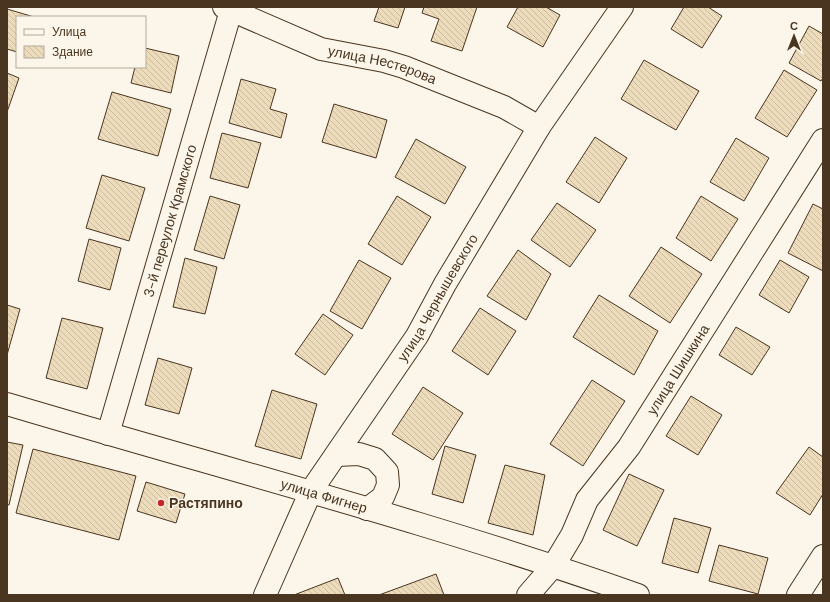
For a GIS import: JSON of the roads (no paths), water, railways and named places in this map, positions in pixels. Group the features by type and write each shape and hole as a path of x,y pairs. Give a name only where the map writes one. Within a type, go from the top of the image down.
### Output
{"street":[{"name":"улица Чернышевского","path":"265,595 311,491 417,336 445,284 539,127 622,7"},
{"name":"улица Нестерова","path":"229,8 321,49 384,61 404,67 504,107 539,127"},
{"name":"3-й переулок Крамского","path":"108,434 229,8"},
{"name":"улица Шишкина","path":"528,595 554,566 572,535 587,500 628,447 823,140"},
{"name":"улица Фигнер","path":"7,404 311,491 554,566 638,595"},
{"path":"336,455 359,454 375,459 387,472 388,485 383,497 367,509"},
{"path":"798,595 823,556"}],"place":[{"name":"Растяпино","path":"161,503"}]}
